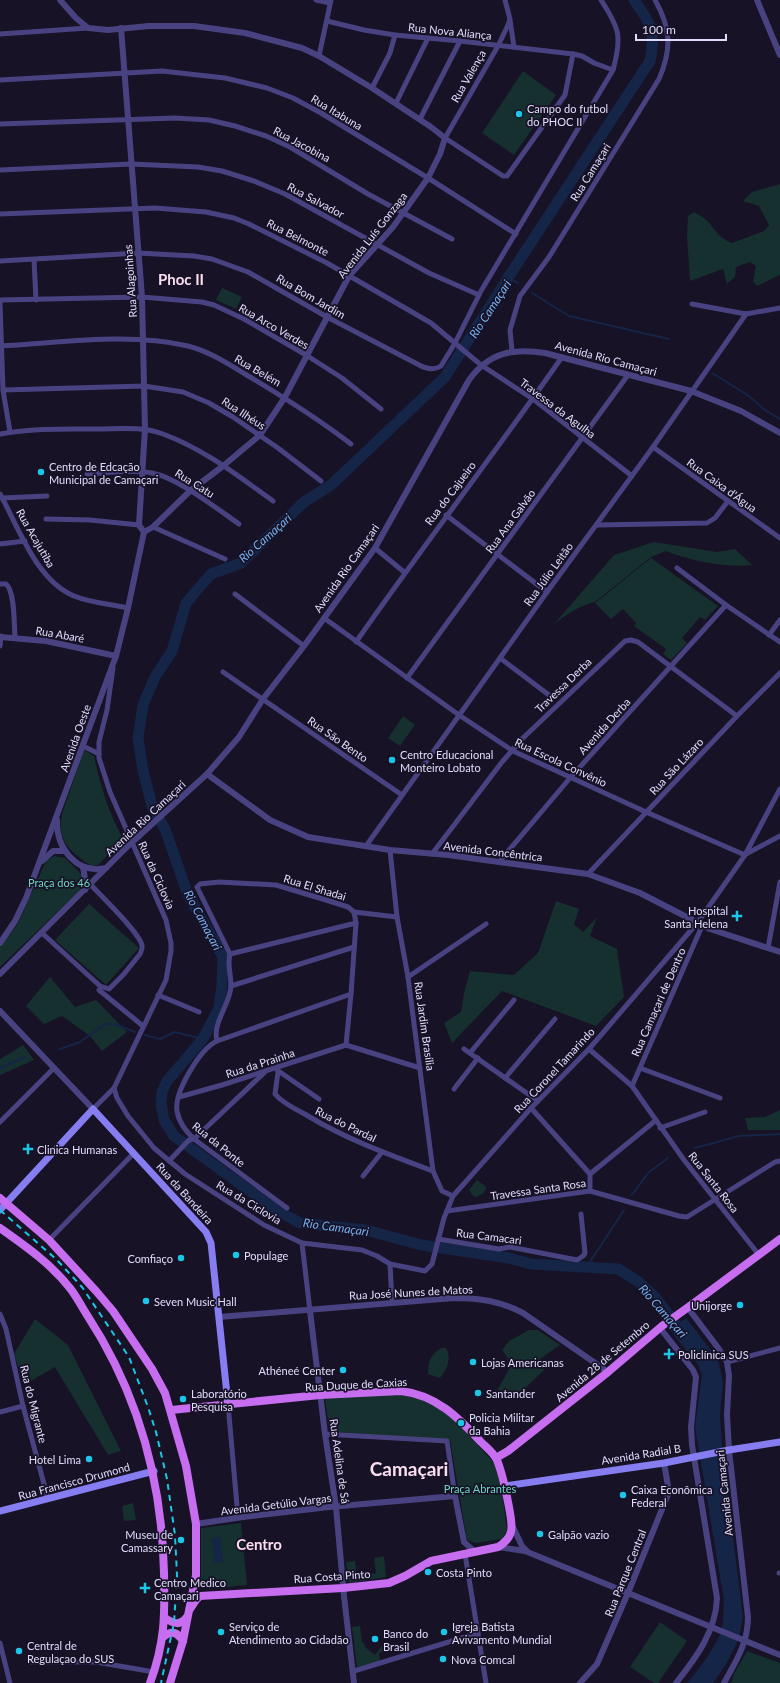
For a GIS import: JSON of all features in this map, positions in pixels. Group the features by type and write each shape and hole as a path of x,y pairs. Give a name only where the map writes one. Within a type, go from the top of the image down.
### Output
{"main road":[{"name":"Rua da Bandeira","path":"93,1109 206,1232 211,1243 228,1404"},
{"path":"0,1210 3,1200 93,1109"},
{"path":"3,1200 49,1240 80,1272 113,1311 155,1374 165,1393 171,1410 186,1466 196,1524 196,1575 183,1641 170,1683"},
{"path":"0,1228 36,1254 69,1286 102,1337 124,1379 138,1416 154,1471 164,1550 165,1618 163,1637 150,1683"},
{"name":"Avenida 28 de Setembro","path":"496,1458 508,1451 608,1372 662,1326 780,1239"},
{"name":"Rua Duque de Caxias","path":"171,1410 320,1395 401,1391 417,1394 443,1406 464,1423 496,1458 505,1486 512,1525"},
{"name":"Avenida Radial B","path":"505,1486 664,1463 780,1442"},
{"name":"Rua Francisco Drumond","path":"0,1511 154,1471"},
{"path":"475,1552 490,1547 498,1547 504,1543 511,1535 512,1525"},
{"name":"Rua Costa Pinto","path":"189,1613 200,1596 343,1588 389,1583 405,1576 431,1561 475,1552"},
{"path":"165,1618 179,1624 183,1622 189,1613"},
{"path":"163,1637 167,1633 173,1632 178,1634 183,1641"}],"street":[{"path":"60,0 80,22 88,28"},
{"path":"316,0 331,1 319,56"},
{"path":"505,0 510,19 514,47"},
{"name":"Rua Bom Jardim","path":"0,261 138,253 194,256 223,262 257,277 327,317 406,359 428,369 438,368 441,366 455,343 479,295 613,70 619,51 618,30 615,20 601,0"},
{"name":"Rua Camaçari","path":"512,351 510,330 520,296 549,257 655,85 665,66 668,53 668,32 662,12 655,0"},
{"path":"757,0 780,55"},
{"name":"Rua Valença","path":"445,138 498,46 510,19"},
{"name":"Rua Nova Aliança","path":"327,21 364,30 395,35 573,54 582,56 592,62 613,70"},
{"path":"0,34 88,28 95,30 180,25 235,31 294,46 319,56 372,88 503,176 507,176 565,95 573,54"},
{"name":"Rua Alagoinhas","path":"121,28 144,339 145,429 139,525"},
{"path":"372,88 390,53 395,35"},
{"path":"396,103 428,38"},
{"path":"420,119 460,41"},
{"name":"Rua Itabuna","path":"0,80 162,71 200,75 251,84 280,92 314,109 428,178 516,234"},
{"name":"Rua Jacobina","path":"0,124 194,118 222,122 248,130 290,147 368,194 452,239"},
{"name":"Avenida Luís Gonzaga","path":"144,532 153,527 190,491 260,435 285,398 306,355 349,276 404,212 428,178 440,154 445,138"},
{"name":"Rua Salvador","path":"0,170 131,164 198,167 222,171 285,194 429,273 479,295"},
{"name":"Rua Belmonte","path":"0,214 135,208 206,212 234,218 249,224 349,276 431,323 455,343"},
{"path":"34,260 36,300"},
{"name":"Rua Arco Verdes","path":"0,302 142,297 202,302 214,305 306,355 342,378 381,408"},
{"path":"0,302 3,390 10,432"},
{"path":"692,304 746,314 780,308"},
{"name":"Rua Júlio Leitão","path":"366,846 547,592 653,447 746,314"},
{"name":"Rua Belém","path":"1,346 120,339 144,339 188,346 203,351 285,398 351,444"},
{"name":"Travessa da Agulha","path":"455,343 481,365 533,399 632,476"},
{"name":"Avenida Rio Camaçari","path":"0,974 132,843 207,774 242,732 264,699 375,548 469,380 481,365 502,354 512,351 531,350 691,391 741,411 779,430"},
{"name":"Rua do Cajueiro","path":"356,642 404,572 533,399 562,357"},
{"name":"Rua Ana Galvão","path":"407,678 628,374"},
{"name":"Rua Ilhéus","path":"3,390 144,386 183,392 210,403 260,435 321,480"},
{"path":"0,434 62,429 145,429 162,433 186,443 208,455 273,501"},
{"name":"Rua Caixa d'Água","path":"653,447 780,538"},
{"name":"Rua Catu","path":"87,474 142,472 163,476 190,491 239,524"},
{"path":"1,496 47,496"},
{"name":"Rua Acajutiba","path":"1,496 25,541 45,574 66,592 78,598 128,608"},
{"path":"597,525 708,524 715,518 728,501"},
{"path":"446,515 547,592"},
{"path":"46,519 90,520 139,525 144,532"},
{"path":"153,527 225,559"},
{"name":"Avenida Oeste","path":"0,943 20,910 38,866 114,663 128,608 144,532"},
{"path":"0,544 25,541"},
{"path":"375,548 404,572"},
{"path":"677,568 726,605 780,642"},
{"path":"2,584 8,586 10,589 15,637"},
{"path":"235,594 304,646"},
{"name":"Avenida Derba","path":"499,862 570,778 672,667 726,605"},
{"name":"Rua Escola Convênio","path":"324,618 460,716 513,751 646,812 746,855"},
{"path":"770,635 780,620"},
{"path":"0,646 1,636"},
{"name":"Rua Abaré","path":"1,636 66,644 116,656"},
{"name":"Travessa Derba","path":"432,854 488,780 537,723 625,641 631,640 638,642 737,716"},
{"path":"500,658 549,695"},
{"name":"Rua da Ciclovia","path":"93,1109 114,1088 158,995 168,971 171,943 166,920 110,792 99,754 99,742 107,710 114,663"},
{"name":"Rua São Bento","path":"223,672 402,795"},
{"name":"Rua São Lázaro","path":"588,874 737,716 780,673"},
{"path":"83,746 99,754"},
{"name":"Avenida Concêntrica","path":"207,774 270,820 308,837 338,840 390,850 499,862 588,874 634,890 700,924 780,952"},
{"path":"700,924 746,855 780,789"},
{"path":"57,814 58,834 65,851 83,867 94,870 107,868"},
{"path":"746,855 780,836"},
{"path":"38,866 49,853 59,850 65,851"},
{"name":"Rua Jardim Brasília","path":"390,850 433,1170 442,1191 453,1196"},
{"path":"83,867 86,884 85,890"},
{"name":"Rua El Shadai","path":"230,954 198,890 197,887 200,884 237,882 286,887 348,907 354,912 398,917"},
{"path":"768,948 780,882"},
{"path":"42,934 100,986 109,989 140,954 142,944 136,934 91,885"},
{"path":"354,912 356,923 352,994 346,1045 420,1068"},
{"path":"352,994 217,1042 217,1028 227,1002 231,986 228,961 230,954 356,923"},
{"path":"408,977 486,924"},
{"name":"Rua Coronel Tamarindo","path":"437,1241 453,1196 700,924"},
{"name":"Rua Camaçari de Dentro","path":"632,1086 700,924"},
{"path":"231,986 354,947"},
{"path":"99,990 143,1026"},
{"path":"158,995 199,1012"},
{"path":"470,1053 514,1000"},
{"name":"Rua da Bandeira","path":"0,1010 93,1109"},
{"path":"505,1078 555,1019"},
{"name":"Rua da Ponte","path":"217,1042 210,1045 206,1049 186,1077 177,1104 179,1118 183,1128 191,1140 287,1208"},
{"name":"Rua da Prainha","path":"179,1097 266,1071 277,1070 346,1045"},
{"path":"464,1048 538,1101"},
{"name":"Rua Santa Rosa","path":"588,1049 632,1086 660,1128 759,1255"},
{"path":"454,1089 478,1058"},
{"path":"0,1122 54,1068"},
{"path":"640,1068 720,1098"},
{"path":"277,1070 319,1099"},
{"name":"Rua do Pardal","path":"277,1070 275,1094 284,1101 327,1128 382,1152 433,1170"},
{"path":"169,1161 180,1149 266,1071"},
{"name":"Rua da Ciclovia","path":"114,1088 117,1098 128,1116 154,1148 185,1174 264,1226 302,1243 362,1250 377,1256 390,1264 421,1272 425,1271 432,1264 437,1241"},
{"path":"532,1108 590,1174 590,1191"},
{"path":"660,1128 705,1112"},
{"path":"590,1174 655,1121"},
{"path":"364,1176 382,1152"},
{"path":"49,1240 134,1153"},
{"name":"Travessa Santa Rosa","path":"447,1211 590,1191 687,1217 775,1162 780,1161"},
{"name":"Rua Camacari","path":"437,1241 499,1249 508,1247 577,1260 584,1256 585,1253 581,1214"},
{"name":"Rua Adelina de Sá","path":"302,1243 325,1434 336,1507 343,1588 354,1671 354,1683"},
{"path":"390,1264 392,1302"},
{"name":"Rua José Nunes de Matos","path":"219,1317 310,1311 392,1302 474,1298 493,1300 509,1305 523,1313 608,1372"},
{"name":"Avenida Camaçari","path":"685,1310 719,1349 727,1362 729,1376 727,1451 748,1617 748,1631 724,1683"},
{"name":"Rua do Migrante","path":"0,1314 6,1329 23,1406 48,1499"},
{"name":"Avenida Camaçari","path":"662,1326 693,1370 696,1377 690,1427 696,1456 718,1598 714,1628 700,1651 676,1683"},
{"path":"727,1362 780,1348"},
{"name":"Rua da Bandeira","path":"228,1404 238,1517"},
{"path":"0,1412 23,1406"},
{"path":"325,1434 447,1441 455,1496 464,1542 475,1552"},
{"name":"Rua Parque Central","path":"580,1683 597,1664 669,1492 664,1463"},
{"name":"Avenida Getúlio Vargas","path":"196,1524 238,1517 455,1496"},
{"path":"512,1525 522,1546 532,1554"},
{"path":"498,1547 532,1554 780,1655"},
{"path":"465,1554 486,1683"},
{"path":"354,1671 478,1634"},
{"path":"0,1644 10,1683"},
{"path":"31,1662 96,1662 154,1672"}],"green space":[{"name":"Campo do futbol do PHOC II","path":"523,71 556,95 514,155 482,133"},
{"path":"780,184 780,275 757,286 753,281 756,266 750,262 736,267 735,277 727,284 723,269 690,281 687,235 688,216 694,212 709,222 717,233 732,243 764,231 769,225 759,206 743,201 752,192"},
{"path":"222,288 242,297 236,309 216,300"},
{"path":"654,542 717,552 735,549 752,565 720,565 686,558 666,551 651,557 595,602 573,611 554,624 614,555"},
{"path":"651,558 718,606 705,620 700,617 682,638 687,643 671,660 663,654 666,649 634,626 636,623 623,609 611,619 595,603"},
{"path":"403,716 415,725 400,746 388,738"},
{"path":"84,750 94,756 106,799 114,821 124,839 98,865 91,866 71,851 63,839 61,832 62,814"},
{"name":"Praça dos 46","path":"54,856 65,858 82,875 83,883 79,891 0,967 0,947 17,925 46,861"},
{"path":"556,901 579,909 574,924 583,932 597,917 590,936 617,949 624,997 596,1026 502,991 452,1043 444,1023 461,1012 470,971 514,975 538,953"},
{"path":"89,904 139,948 106,985 55,940"},
{"path":"50,977 75,1007 96,1000 127,1032 102,1051 90,1036 62,1016 44,1024 26,1006"},
{"path":"23,1045 34,1060 0,1075 0,1059"},
{"path":"780,1110 780,1130 748,1130 745,1118 765,1117"},
{"path":"477,1180 486,1187 483,1193 476,1197 473,1196 469,1190"},
{"path":"35,1319 68,1345 121,1451 108,1455 55,1367 24,1385 14,1354"},
{"path":"529,1330 538,1330 560,1345 540,1359 544,1370 518,1395 497,1391 512,1364 502,1350 509,1341"},
{"path":"441,1348 446,1348 449,1360 445,1371 440,1378 428,1374 428,1370 429,1362 432,1356"},
{"name":"Praça Abrantes","path":"405,1394 425,1399 454,1419 495,1464 501,1484 507,1530 502,1539 476,1543 467,1540 450,1440 339,1432 329,1429 325,1398"},
{"path":"133,1503 136,1520 124,1521 122,1506"},
{"path":"241,1523 247,1585 207,1589 201,1582 201,1528"},
{"path":"384,1556 386,1577 349,1583 346,1562 355,1561 357,1576 376,1573 374,1558"},
{"path":"660,1622 687,1641 658,1683 654,1683 630,1667"},
{"path":"360,1626 362,1642 364,1643 365,1647 375,1655 385,1642 394,1649 379,1653 380,1661 357,1667 352,1627"},
{"path":"747,1651 780,1663 780,1683 731,1683 734,1674"}],"water":[{"path":"686,1318 719,1363 723,1383 720,1415 723,1459 743,1616 739,1639 725,1666 713,1683 687,1683 697,1672 720,1634 723,1625 724,1600 695,1427 702,1375 698,1365 670,1330"},
{"path":"220,1537 223,1562 215,1563 212,1538"}],"waterway":[{"name":"Rio Camaçari","path":"634,0 651,28 652,50 650,61 445,377 331,485 304,502 241,563 211,574 186,603 172,651 155,677 143,705 138,738 143,771 153,809 165,829 188,895 223,957 219,1008 203,1039 167,1081 162,1092 161,1104 164,1120 174,1136 278,1211 300,1223 366,1230 421,1245 509,1258 531,1264 618,1269 639,1282 655,1297 685,1336"},
{"path":"508,278 518,283"},
{"path":"532,293 569,316 669,339"},
{"path":"712,373 749,396 765,410 780,419"},
{"path":"60,1049 80,1042 105,1024 114,1024 135,1032"},
{"path":"145,1035 160,1039 175,1032 203,1039"},
{"path":"0,1068 25,1057"},
{"path":"695,1148 739,1136 780,1134"},
{"path":"632,1195 648,1173 668,1158"},
{"path":"586,1268 624,1210"}],"railway":[{"path":"0,1210 56,1259 82,1287 129,1357 148,1407 156,1432 167,1479 175,1535 177,1575 174,1623 161,1683"}],"place":[{"name":"Campo do futbol do PHOC II","path":"519,114"},
{"name":"Centro de Edcação Municipal de Camaçari","path":"41,472"},
{"name":"Centro Educacional Monteiro Lobato","path":"392,760"},
{"name":"Hospital Santa Helena","path":"737,916"},
{"name":"Clinica Humanas","path":"28,1149"},
{"name":"Populage","path":"236,1255"},
{"name":"Comfiaço","path":"181,1258"},
{"name":"Seven Music Hall","path":"146,1301"},
{"name":"Unijorge","path":"740,1305"},
{"name":"Policlínica SUS","path":"669,1354"},
{"name":"Lojas Americanas","path":"473,1362"},
{"name":"Athéneé Center","path":"343,1370"},
{"name":"Santander","path":"478,1393"},
{"name":"Laboratório Pesquisa","path":"183,1399"},
{"name":"Policia Militar da Bahia","path":"461,1423"},
{"name":"Hotel Lima","path":"89,1459"},
{"name":"Caixa Econômica Federal","path":"623,1495"},
{"name":"Galpão vazio","path":"540,1534"},
{"name":"Museu de Camassary","path":"181,1540"},
{"name":"Costa Pinto","path":"428,1572"},
{"name":"Centro Medico Camaçari","path":"145,1588"},
{"name":"Serviço de Atendimento ao Cidadão","path":"221,1632"},
{"name":"Igreja Batista Avivamento Mundial","path":"444,1632"},
{"name":"Banco do Brasil","path":"375,1639"},
{"name":"Central de Regulaçao do SUS","path":"19,1651"},
{"name":"Nova Comcal","path":"443,1659"}],"district":[{"name":"Phoc II","path":"181,279"},
{"name":"Camaçari","path":"409,1468"},
{"name":"Centro","path":"259,1544"}]}
